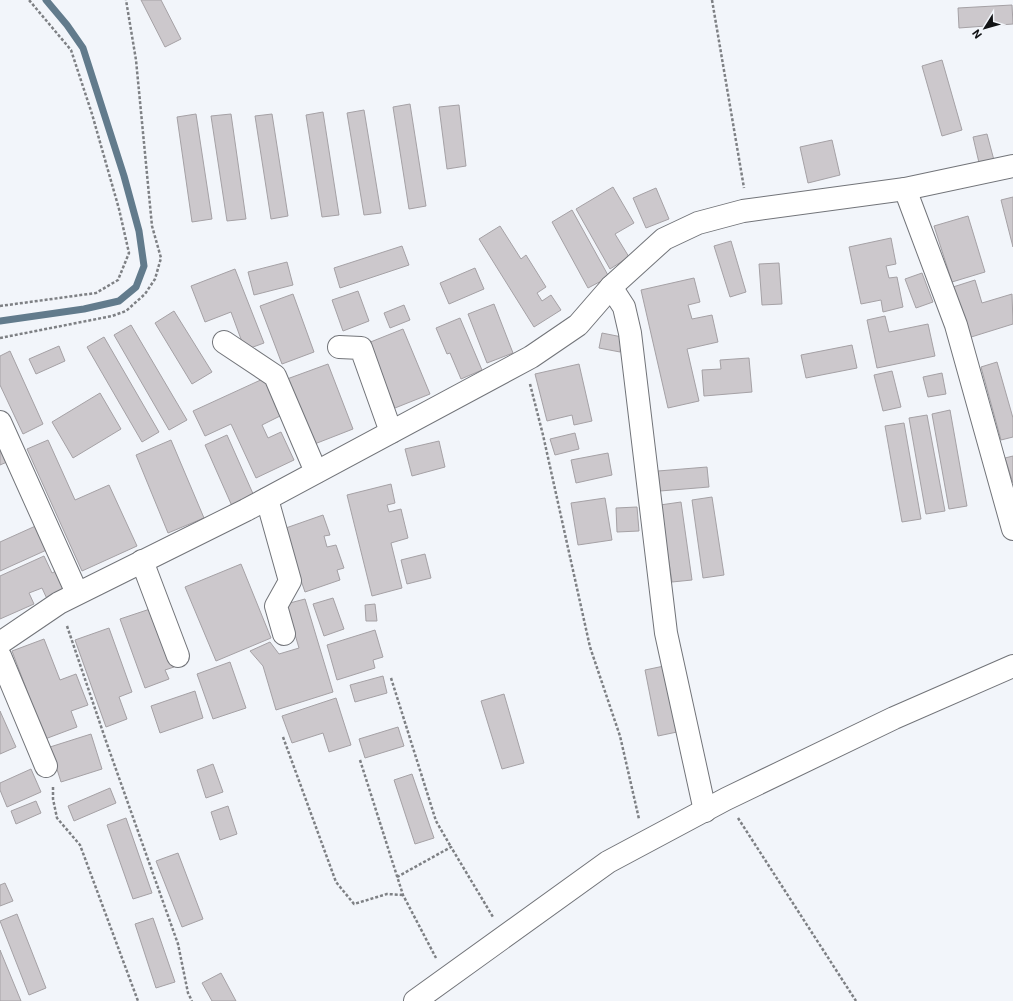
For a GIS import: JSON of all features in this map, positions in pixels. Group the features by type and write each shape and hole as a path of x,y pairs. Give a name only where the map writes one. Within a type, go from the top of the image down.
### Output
{"street":[{"path":"0,643 68,598 267,499 524,360 578,325 611,287 664,239 698,223 743,211 905,190 1013,166"},
{"path":"905,190 956,325 1013,529"},
{"path":"611,287 624,307 630,333 666,633 705,810"},
{"path":"224,342 275,376 316,472"},
{"path":"339,347 361,348 391,432"},
{"path":"0,422 68,598"},
{"path":"267,499 290,580 276,606 284,634"},
{"path":"142,561 178,656"},
{"path":"0,656 46,766"},
{"path":"415,1001 608,862 726,799 894,718 1013,666"}],"path":[{"path":"0,306 96,293 118,280 129,253 119,209 92,114 71,50 29,0"},
{"path":"0,338 112,316 126,311 145,294 155,279 161,258 152,226 136,60 126,0"},
{"path":"712,0 744,185 743,211"},
{"path":"524,360 543,434 590,647 620,736 644,843"},
{"path":"68,598 107,744 178,944 188,993 192,1001"},
{"path":"391,678 436,821 504,936"},
{"path":"283,737 336,882 354,904 387,894 403,895"},
{"path":"360,760 403,895 447,978"},
{"path":"46,766 53,781 53,799 57,818 80,845 138,1001"},
{"path":"726,799 856,1001"},
{"path":"397,877 451,847"}],"building":[{"path":"141,0 161,0 181,39 165,47"},
{"path":"1012,5 1013,24 959,28 958,8"},
{"path":"942,60 962,130 942,136 922,66"},
{"path":"410,104 426,206 409,209 393,107"},
{"path":"459,105 466,166 447,169 439,107"},
{"path":"364,110 381,213 364,215 347,113"},
{"path":"323,112 339,215 322,217 306,115"},
{"path":"196,114 212,219 192,222 177,117"},
{"path":"231,114 246,219 227,221 211,116"},
{"path":"272,114 288,216 271,219 255,116"},
{"path":"987,134 995,164 980,167 973,137"},
{"path":"832,140 840,175 808,183 800,147"},
{"path":"613,187 634,223 615,234 629,257 610,269 576,209"},
{"path":"656,188 669,219 646,228 633,198"},
{"path":"1013,197 1013,247 1001,200"},
{"path":"572,210 609,277 588,288 552,222"},
{"path":"968,216 985,272 952,282 934,226"},
{"path":"500,226 521,259 526,255 546,287 537,293 542,301 551,295 561,310 534,327 479,239"},
{"path":"891,238 896,264 886,266 889,278 897,277 903,307 883,312 881,300 861,304 849,247"},
{"path":"731,241 746,292 730,297 714,246"},
{"path":"402,246 409,265 340,288 334,268"},
{"path":"287,262 293,285 254,295 248,272"},
{"path":"779,263 782,304 762,305 759,264"},
{"path":"475,268 484,289 449,304 440,283"},
{"path":"235,269 264,343 245,350 231,312 205,322 191,286"},
{"path":"922,273 933,302 916,308 905,279"},
{"path":"694,278 700,302 688,305 692,319 712,315 718,342 687,349 699,401 668,408 641,290"},
{"path":"975,280 982,303 1012,294 1013,324 968,338 953,287"},
{"path":"358,291 369,321 343,331 332,300"},
{"path":"293,294 314,352 282,364 260,306"},
{"path":"494,304 513,353 487,363 468,314"},
{"path":"404,305 410,320 390,328 384,313"},
{"path":"174,311 212,372 192,384 155,323"},
{"path":"885,316 889,332 928,324 935,356 877,368 867,320"},
{"path":"460,318 482,370 461,379 450,353 447,354 436,328"},
{"path":"131,325 187,420 169,430 114,335"},
{"path":"403,329 430,394 395,408 368,343"},
{"path":"602,333 622,337 620,352 599,348"},
{"path":"104,337 159,432 142,442 87,347"},
{"path":"852,345 857,368 806,378 801,355"},
{"path":"59,346 65,361 36,374 29,359"},
{"path":"10,351 43,424 23,434 0,385 0,356"},
{"path":"749,358 752,392 704,396 702,370 721,369 720,360"},
{"path":"997,362 1013,418 1013,437 1001,440 981,367"},
{"path":"328,364 353,429 312,445 287,379"},
{"path":"579,364 592,421 574,425 572,415 547,421 535,374"},
{"path":"892,371 901,407 883,411 874,375"},
{"path":"942,373 946,394 928,397 923,377"},
{"path":"265,378 282,415 262,425 268,438 281,432 294,460 256,478 231,424 205,436 193,411"},
{"path":"100,393 121,429 73,458 52,422"},
{"path":"950,410 967,506 949,509 932,414"},
{"path":"927,415 945,511 926,514 909,418"},
{"path":"904,423 921,519 902,522 885,426"},
{"path":"575,433 579,449 555,455 550,439"},
{"path":"227,435 254,496 232,506 205,445"},
{"path":"48,440 75,500 109,485 137,546 82,571 27,449"},
{"path":"171,440 204,518 168,533 136,455"},
{"path":"439,441 445,467 412,476 405,449"},
{"path":"0,448 7,462 0,465"},
{"path":"608,453 612,475 576,483 571,460"},
{"path":"1013,456 1013,483 1005,458"},
{"path":"707,467 709,487 660,491 658,471"},
{"path":"391,484 395,503 387,505 389,512 401,509 408,538 391,543 402,588 372,596 347,495"},
{"path":"712,497 724,575 703,578 692,500"},
{"path":"605,498 612,540 578,545 571,503"},
{"path":"681,502 692,580 672,582 660,505"},
{"path":"637,507 639,531 617,532 616,508"},
{"path":"323,515 330,535 324,536 327,547 336,545 344,568 337,570 340,580 305,592 283,529"},
{"path":"40,524 51,548 0,571 0,542"},
{"path":"425,554 431,578 407,584 401,560"},
{"path":"44,556 52,573 60,569 71,591 48,601 42,588 29,593 34,604 0,619 0,576"},
{"path":"241,564 271,638 216,661 185,587"},
{"path":"333,598 344,629 324,636 313,604"},
{"path":"305,599 333,692 276,710 263,666 250,651 270,642 279,654 299,648 286,604"},
{"path":"375,604 377,621 366,621 365,605"},
{"path":"153,608 174,667 165,670 169,679 145,688 120,619"},
{"path":"109,628 132,692 119,697 127,719 106,727 75,640"},
{"path":"375,630 383,657 373,660 375,668 337,680 327,645"},
{"path":"44,639 60,680 76,674 88,705 71,711 77,727 45,739 12,651"},
{"path":"230,662 246,708 213,719 197,674"},
{"path":"664,666 677,732 658,736 645,670"},
{"path":"383,676 387,693 355,702 350,685"},
{"path":"195,691 203,718 160,733 151,706"},
{"path":"504,694 524,763 502,769 481,701"},
{"path":"336,698 351,745 329,752 323,733 292,743 282,716"},
{"path":"0,711 16,747 0,754"},
{"path":"398,727 404,746 365,758 359,739"},
{"path":"91,734 102,769 61,782 50,747"},
{"path":"213,764 223,792 206,798 197,770"},
{"path":"31,769 41,792 7,807 0,790 0,783"},
{"path":"412,774 434,838 415,844 394,780"},
{"path":"110,788 116,803 74,821 68,806"},
{"path":"36,801 41,813 16,824 11,811"},
{"path":"228,806 237,834 220,840 211,812"},
{"path":"126,818 152,893 133,899 107,825"},
{"path":"178,853 203,919 182,927 156,861"},
{"path":"5,883 13,901 0,906 0,885"},
{"path":"17,914 46,988 29,995 0,921"},
{"path":"153,918 175,982 156,988 135,924"},
{"path":"0,950 21,1001 0,1001"},
{"path":"221,973 236,1001 212,1001 202,983"}],"waterway":[{"path":"0,321 84,309 119,301 136,287 144,266 139,231 124,176 83,48 67,25 46,0"}]}
